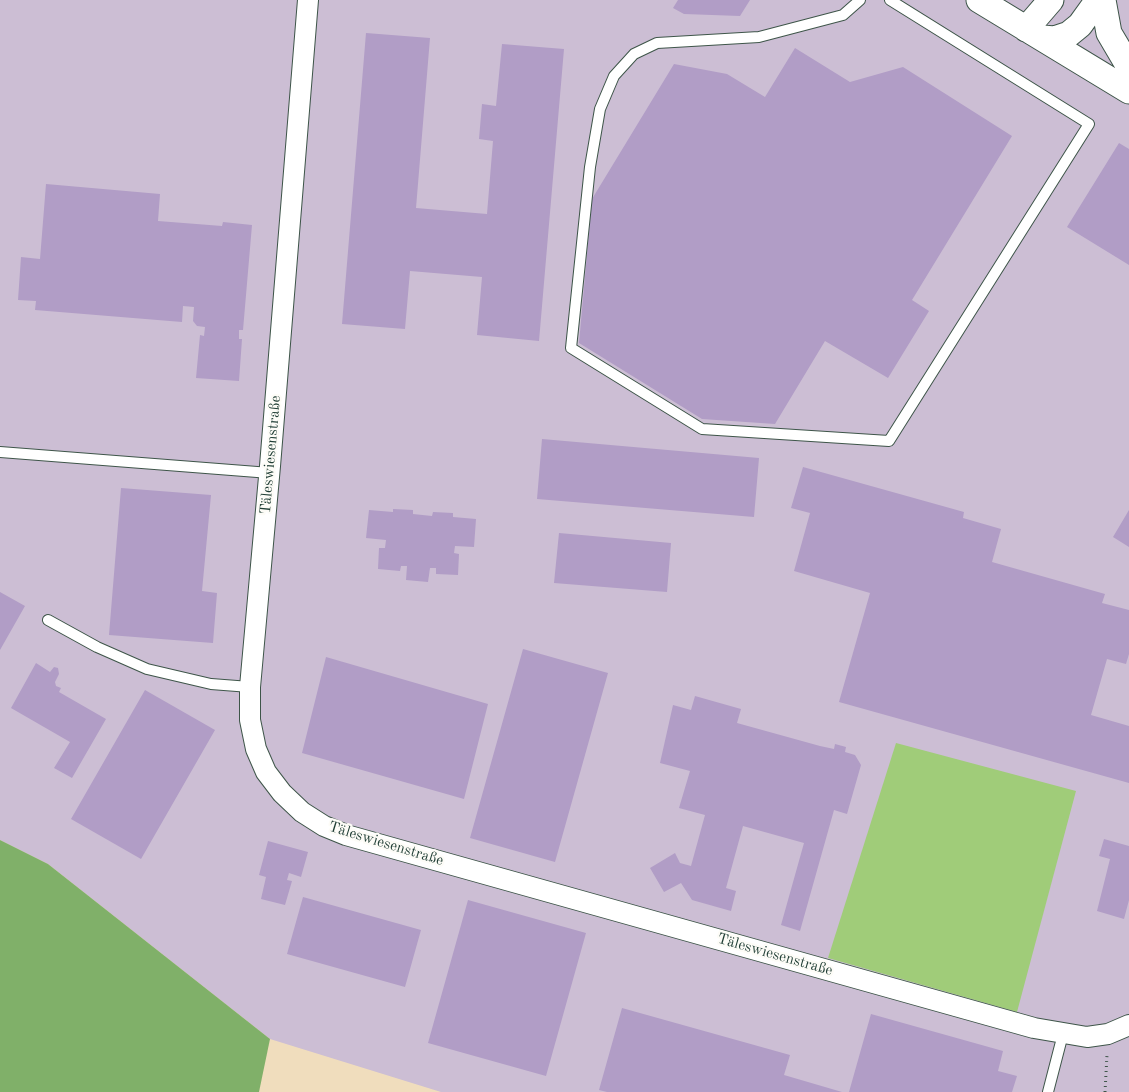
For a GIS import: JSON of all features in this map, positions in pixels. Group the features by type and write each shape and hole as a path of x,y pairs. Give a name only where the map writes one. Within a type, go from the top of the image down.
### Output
{"street":[{"name":"Täleswiesenstraße","path":"308,0 270,473 250,687 252,730 256,749 266,772 282,793 302,812 324,826 374,844 1034,1028 1086,1037 1108,1034 1129,1025"},
{"path":"979,0 1129,91"},
{"path":"1035,34 1051,0"},
{"path":"1035,34 1054,40 1069,34 1088,16 1098,0"},
{"path":"1103,0 1109,33 1129,67"}],"lane":[{"path":"860,0 843,15 759,37 657,43 634,54 614,76 600,108 590,167 571,348 702,428 889,442 1089,124 890,0"},
{"path":"0,452 270,473"},
{"path":"48,620 97,647 147,669 211,684 250,687"},
{"path":"1048,1092 1062,1034"}],"path":[{"path":"1105,1092 1108,1034"}],"shaded area":[{"path":"0,0 1129,0 1129,1092 441,1092 270,1039 48,864 0,840"}],"green space":[{"path":"896,743 1076,791 1017,1012 828,958"},
{"path":"0,840 48,864 270,1039 259,1092 0,1092"}],"building":[{"path":"678,0 750,0 740,16 684,14 673,8"},
{"path":"366,33 430,38 416,208 487,214 493,141 479,139 482,104 496,106 502,44 564,49 539,341 477,335 482,277 410,271 405,329 342,324"},
{"path":"795,48 850,82 903,67 1012,136 912,300 929,311 888,378 825,341 775,424 702,419 579,343 592,199 674,64 727,74 765,97"},
{"path":"1119,143 1129,149 1129,265 1067,227"},
{"path":"46,184 160,194 158,221 222,226 223,222 252,225 243,330 239,330 239,339 242,339 239,381 196,378 200,335 204,336 205,327 197,326 193,321 194,307 183,306 182,322 35,310 36,301 18,300 21,257 40,259"},
{"path":"542,439 759,458 754,517 537,499"},
{"path":"803,467 964,512 963,518 1001,529 992,562 1105,594 1102,603 1129,610 1129,654 1126,664 1107,659 1091,715 1129,726 1129,783 839,702 870,593 794,571 810,513 791,508"},
{"path":"121,488 211,495 202,591 217,593 213,643 109,635"},
{"path":"393,509 413,510 413,514 432,516 433,512 453,513 453,517 476,519 474,547 455,546 454,553 459,554 458,575 436,574 436,568 430,568 428,582 406,580 407,566 401,566 400,571 378,569 379,548 385,548 386,540 366,538 369,510 393,512"},
{"path":"1129,510 1129,547 1113,537"},
{"path":"559,533 671,543 667,592 554,583"},
{"path":"0,592 25,606 0,650"},
{"path":"523,649 608,673 555,862 470,838"},
{"path":"326,657 488,704 464,799 302,753"},
{"path":"36,663 50,672 54,667 58,668 59,674 55,682 56,686 61,688 59,692 106,719 72,778 54,768 70,742 11,708"},
{"path":"145,690 215,730 141,859 71,819"},
{"path":"695,696 741,709 737,723 820,746 834,749 835,744 846,747 845,752 855,755 861,765 847,814 834,810 800,931 781,925 804,843 743,826 726,888 736,891 731,911 692,900 681,883 664,892 650,868 675,853 680,863 691,866 705,815 679,808 690,771 660,763 673,705 691,710"},
{"path":"1104,839 1129,846 1129,900 1124,919 1097,911 1110,859 1099,856"},
{"path":"268,841 308,852 301,877 289,873 287,880 292,881 285,905 261,899 266,877 259,875"},
{"path":"303,897 421,930 405,987 287,954"},
{"path":"468,900 586,933 546,1076 428,1043"},
{"path":"622,1008 790,1055 784,1075 842,1092 607,1092 599,1090"},
{"path":"871,1014 1003,1051 998,1071 1017,1076 1012,1092 849,1092"}]}
